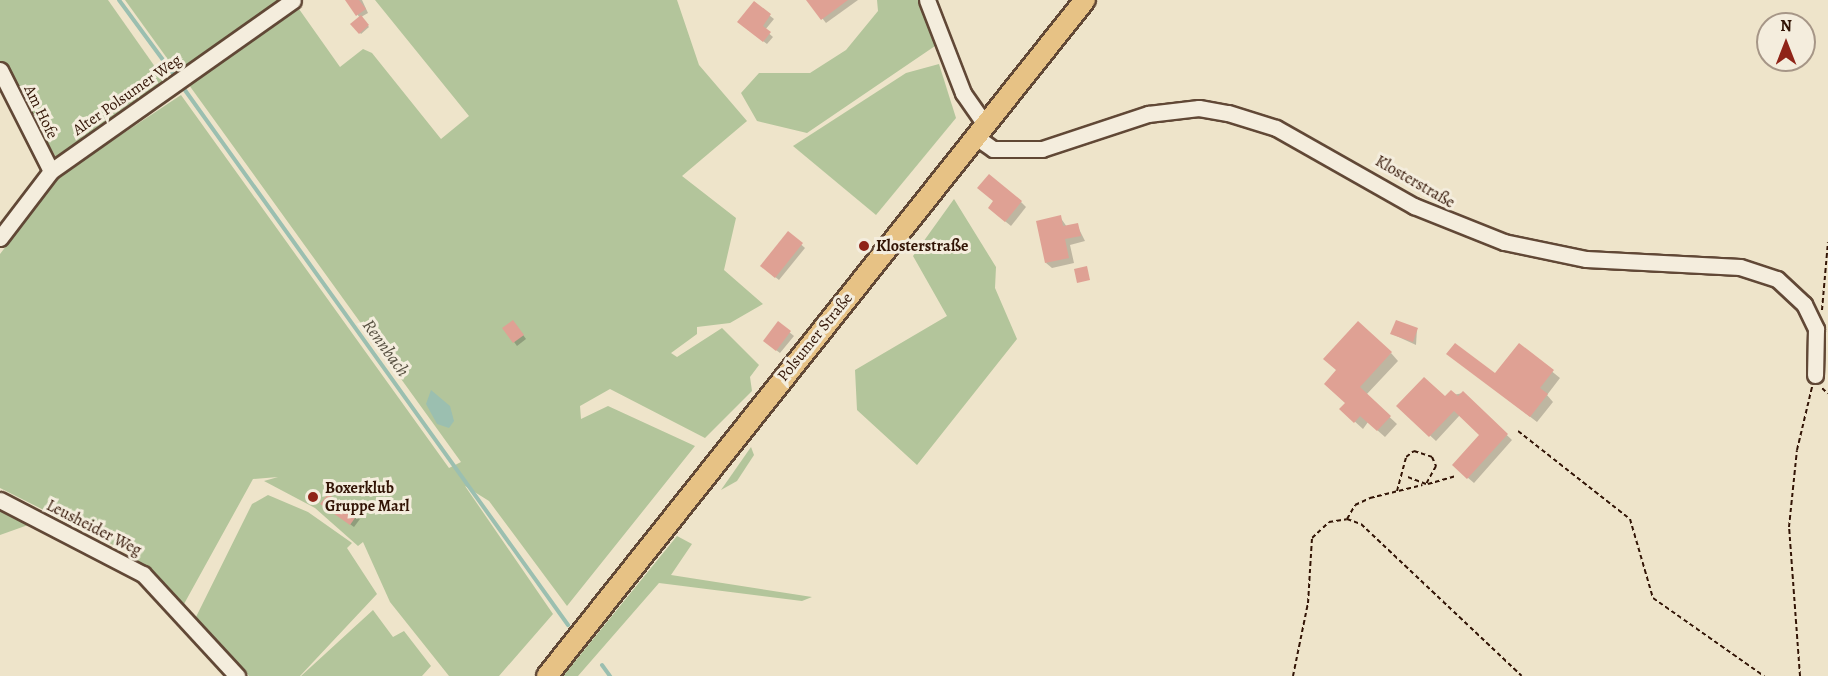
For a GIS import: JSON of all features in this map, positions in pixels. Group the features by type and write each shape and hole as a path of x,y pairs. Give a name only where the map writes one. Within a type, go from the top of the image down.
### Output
{"main road":[{"name":"Polsumer Straße","path":"547,676 1085,0"}],"street":[{"name":"Alter Polsumer Weg","path":"0,237 51,171 293,0"},
{"path":"927,0 963,93 981,130"},
{"name":"Am Hofe","path":"0,70 51,171"},
{"name":"Klosterstraße","path":"981,130 993,149 1042,148 1148,114 1199,108 1228,113 1276,128 1414,206 1504,242 1586,259 1750,270 1777,279 1807,310 1816,329 1815,375"},
{"name":"Leusheider Weg","path":"0,500 143,574 237,676"}],"path":[{"path":"1807,310 1821,311 1825,304 1828,242"},
{"path":"1800,676 1790,527 1797,450 1815,375"},
{"path":"1518,431 1630,519 1653,598 1764,676"},
{"path":"1397,491 1405,476 1406,457 1424,451 1436,466 1426,484"},
{"path":"1405,476 1426,484"},
{"path":"1347,519 1355,505 1397,491 1456,476"},
{"path":"1293,676 1308,603 1312,538 1329,522 1347,519 1361,524 1522,676"}],"shaded area":[{"path":"0,0 108,0 165,81 57,159 0,61"},
{"path":"125,0 281,0 177,72"},
{"path":"375,0 677,0 699,65 747,121 682,176 736,218 724,270 763,304 730,323 697,327 697,334 671,353 677,357 722,328 759,365 750,377 752,391 705,438 610,389 580,406 581,419 608,406 695,446 567,606 489,501 465,486 553,614 499,676 449,676 390,602 363,542 358,546 315,508 264,481 278,477 253,479 184,604 131,554 0,488 0,254 62,174 181,95 449,468 461,462 189,85 299,9 340,67 363,49 372,53 441,139 469,116"},
{"path":"877,0 920,0 935,46 807,133 757,121 741,93 759,73 810,73 846,50 878,11"},
{"path":"939,64 956,118 876,215 793,146 906,73"},
{"path":"954,199 996,267 995,288 1017,339 917,465 857,410 855,370 947,316 913,256"},
{"path":"431,390 450,406 454,421 449,428 437,424 426,404"},
{"path":"751,447 754,455 737,481 721,490"},
{"path":"268,495 308,512 352,543 347,548 377,594 300,676 249,676 196,617 252,504"},
{"path":"0,511 28,525 0,535"},
{"path":"677,536 692,544 671,575 812,597 802,601 659,583 578,676 563,676"},
{"path":"373,610 393,637 404,631 431,666 422,676 301,676"}],"building":[{"path":"345,0 359,0 366,9 356,16"},
{"path":"806,0 848,0 821,20"},
{"path":"754,1 771,14 763,26 771,32 763,42 737,22"},
{"path":"361,15 369,25 359,34 350,24"},
{"path":"989,174 1022,201 1005,222 988,208 993,201 977,188"},
{"path":"1061,215 1063,226 1078,223 1081,236 1065,239 1069,258 1045,263 1036,221"},
{"path":"788,231 803,243 775,278 760,266"},
{"path":"1087,266 1090,280 1077,283 1074,269"},
{"path":"513,320 524,335 513,343 502,328"},
{"path":"1396,320 1418,328 1413,342 1390,334"},
{"path":"778,321 791,331 776,351 763,341"},
{"path":"1358,321 1392,352 1360,387 1391,416 1377,431 1360,416 1354,423 1339,409 1345,403 1324,384 1336,370 1323,359"},
{"path":"1455,343 1495,373 1519,343 1554,370 1540,388 1548,394 1530,417 1446,354"},
{"path":"1424,377 1445,396 1451,390 1458,396 1463,391 1508,434 1467,479 1452,465 1479,435 1454,411 1429,437 1396,406"},
{"path":"328,494 357,515 350,525 320,504"}],"waterway":[{"name":"Rennbach","path":"119,0 174,75"},
{"name":"Rennbach","path":"182,86 568,625"},
{"name":"Rennbach","path":"602,665 610,676"}],"place":[{"name":"Klosterstraße","path":"864,246"},
{"name":"Boxerklub Gruppe Marl","path":"313,497"}]}
